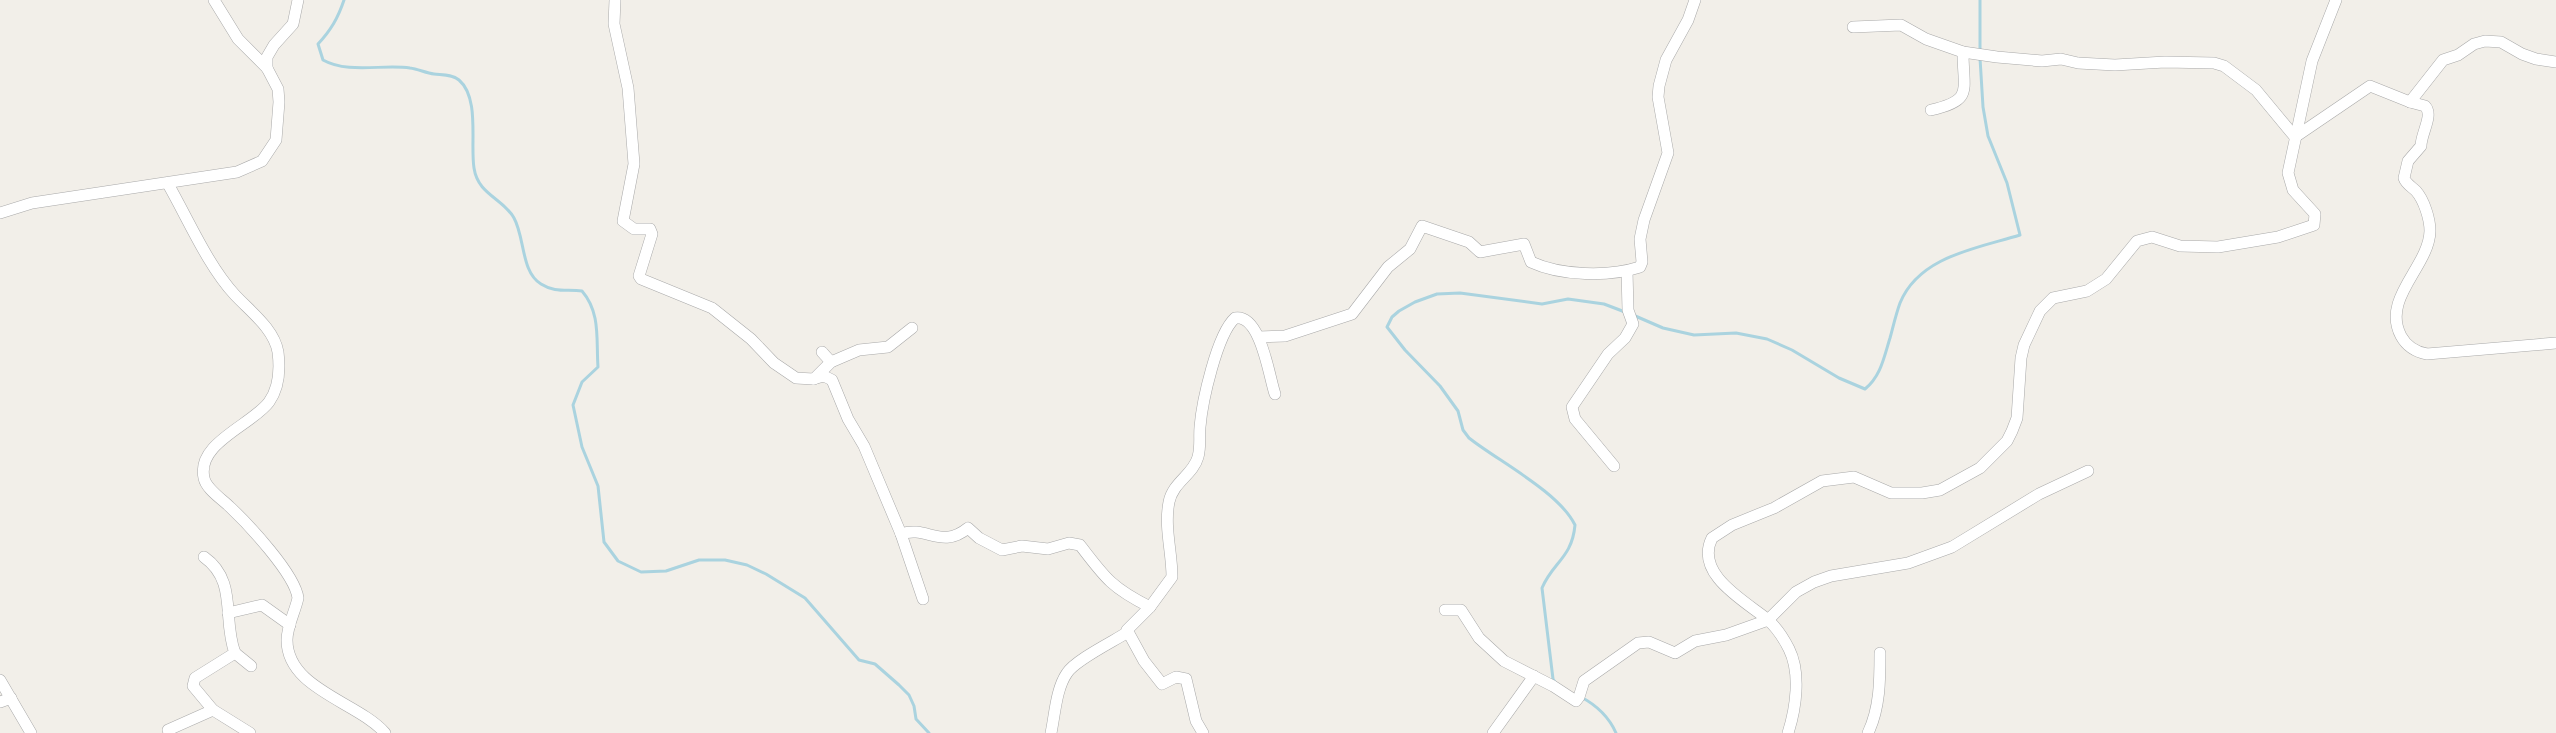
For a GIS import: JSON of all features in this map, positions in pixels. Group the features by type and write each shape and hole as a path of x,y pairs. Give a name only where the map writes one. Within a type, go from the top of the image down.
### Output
{"street":[{"path":"214,0 238,39 268,68"},
{"path":"0,213 32,203 168,184 237,172 262,161 267,156 276,140 280,117 278,89 268,68 267,57 272,48 293,24 298,0"},
{"path":"616,0 614,24 628,88 634,164 623,221 634,229 650,229 652,234 639,277 644,281 712,308 751,339 782,370 796,378 813,379 827,376 836,387 841,404 862,442 901,534 923,599"},
{"path":"1259,337 1285,336 1352,314 1388,267 1410,249 1422,226 1468,242 1480,252 1524,244 1532,262 1562,271 1593,275 1627,271 1641,265 1640,240 1644,220 1668,152 1658,97 1659,86 1666,60 1688,20 1695,0"},
{"path":"1788,733 1794,709 1794,662 1789,649 1768,620 1727,588 1710,566 1708,557 1710,542 1720,531 1774,508 1822,481 1833,478 1854,477 1882,490 1900,494 1940,490 1963,479 1980,468 2007,441 2012,431 2017,418 2020,358 2024,345 2047,303 2053,298 2087,291 2096,286 2116,268 2132,245 2148,237 2180,246 2218,246 2290,234 2301,228 2314,225 2314,214 2290,186 2288,173 2312,61 2336,0"},
{"path":"1853,27 1901,25 1926,39 1963,52 2042,61 2061,59 2078,63 2115,65 2165,62 2214,64 2224,66 2256,90 2295,137"},
{"path":"2410,102 2443,60 2458,55 2474,44 2485,41 2501,42 2522,54 2556,62"},
{"path":"1931,110 1956,104 1962,96 1963,52"},
{"path":"2295,137 2370,86 2427,107 2429,119 2421,135 2421,146 2408,160 2404,178 2422,201 2430,223 2430,234 2428,243 2408,281 2397,311 2396,321 2402,338 2418,352 2428,354 2556,343"},
{"path":"168,184 221,278 256,316 276,346 279,374 274,395 264,408 216,444 205,461 203,475 207,485 248,524 292,584 298,598 290,625 287,642 302,675 319,690 365,714 385,733"},
{"path":"1614,466 1575,419 1572,407 1604,359 1625,338 1633,324 1628,310 1627,271"},
{"path":"1203,733 1196,721 1186,679 1176,677 1162,684 1144,661 1127,630 1129,626 1150,607 1172,577 1166,528 1169,500 1176,484 1188,474 1197,461 1204,396 1221,343 1232,320 1238,317 1250,324 1259,337 1275,394"},
{"path":"813,379 831,362 859,350 888,347 912,328"},
{"path":"822,352 831,362"},
{"path":"1445,610 1462,611 1479,638 1490,649 1504,660 1576,701 1579,697 1584,681 1638,643 1649,642 1675,653 1695,641 1719,637 1768,620 1796,592 1814,582 1831,576 1908,563 1952,547 2039,494 2088,471"},
{"path":"901,534 921,533 945,539 960,534 968,528 979,538 1002,550 1022,546 1048,549 1069,543 1080,545 1105,579 1124,594 1150,607"},
{"path":"204,557 221,573 225,583 229,638 235,654 251,666"},
{"path":"228,613 265,605 290,625"},
{"path":"1051,733 1061,685 1068,672 1077,664 1128,632"},
{"path":"1868,733 1874,721 1878,699 1880,652"},
{"path":"235,654 193,681 193,687 213,710 250,733"},
{"path":"1492,733 1534,676"},
{"path":"0,680 31,733"},
{"path":"0,702 11,698"},
{"path":"168,730 213,710"}],"waterway":[{"path":"344,0 334,24 318,44 323,60 343,67 410,68 450,76 459,80 466,88 472,109 473,158 476,177 480,184 504,206 514,218 530,271 535,279 546,287 556,290 582,291 588,299 595,318 598,367 582,382 573,405 582,447 598,486 604,542 618,561 641,572 666,571 699,560 725,560 747,565 766,574 805,598 859,660 875,664 899,685 909,695 914,706 916,719 929,733"},
{"path":"1980,0 1980,52"},
{"path":"1633,315 1663,328 1694,335 1736,333 1767,339 1792,350 1839,378 1865,389 1875,378 1881,366 1900,303 1909,287 1921,274 1935,264 1951,256 2020,235 2007,183 1988,136 1983,107 1980,58"},
{"path":"1555,682 1553,679 1542,588 1546,579 1566,553 1573,536 1575,525 1567,513 1542,489 1469,438 1463,430 1458,411 1440,386 1405,350 1387,327 1392,317 1399,311 1415,302 1437,294 1460,293 1542,304 1568,299 1604,304 1625,312"},
{"path":"1581,697 1602,712 1616,733"}]}
